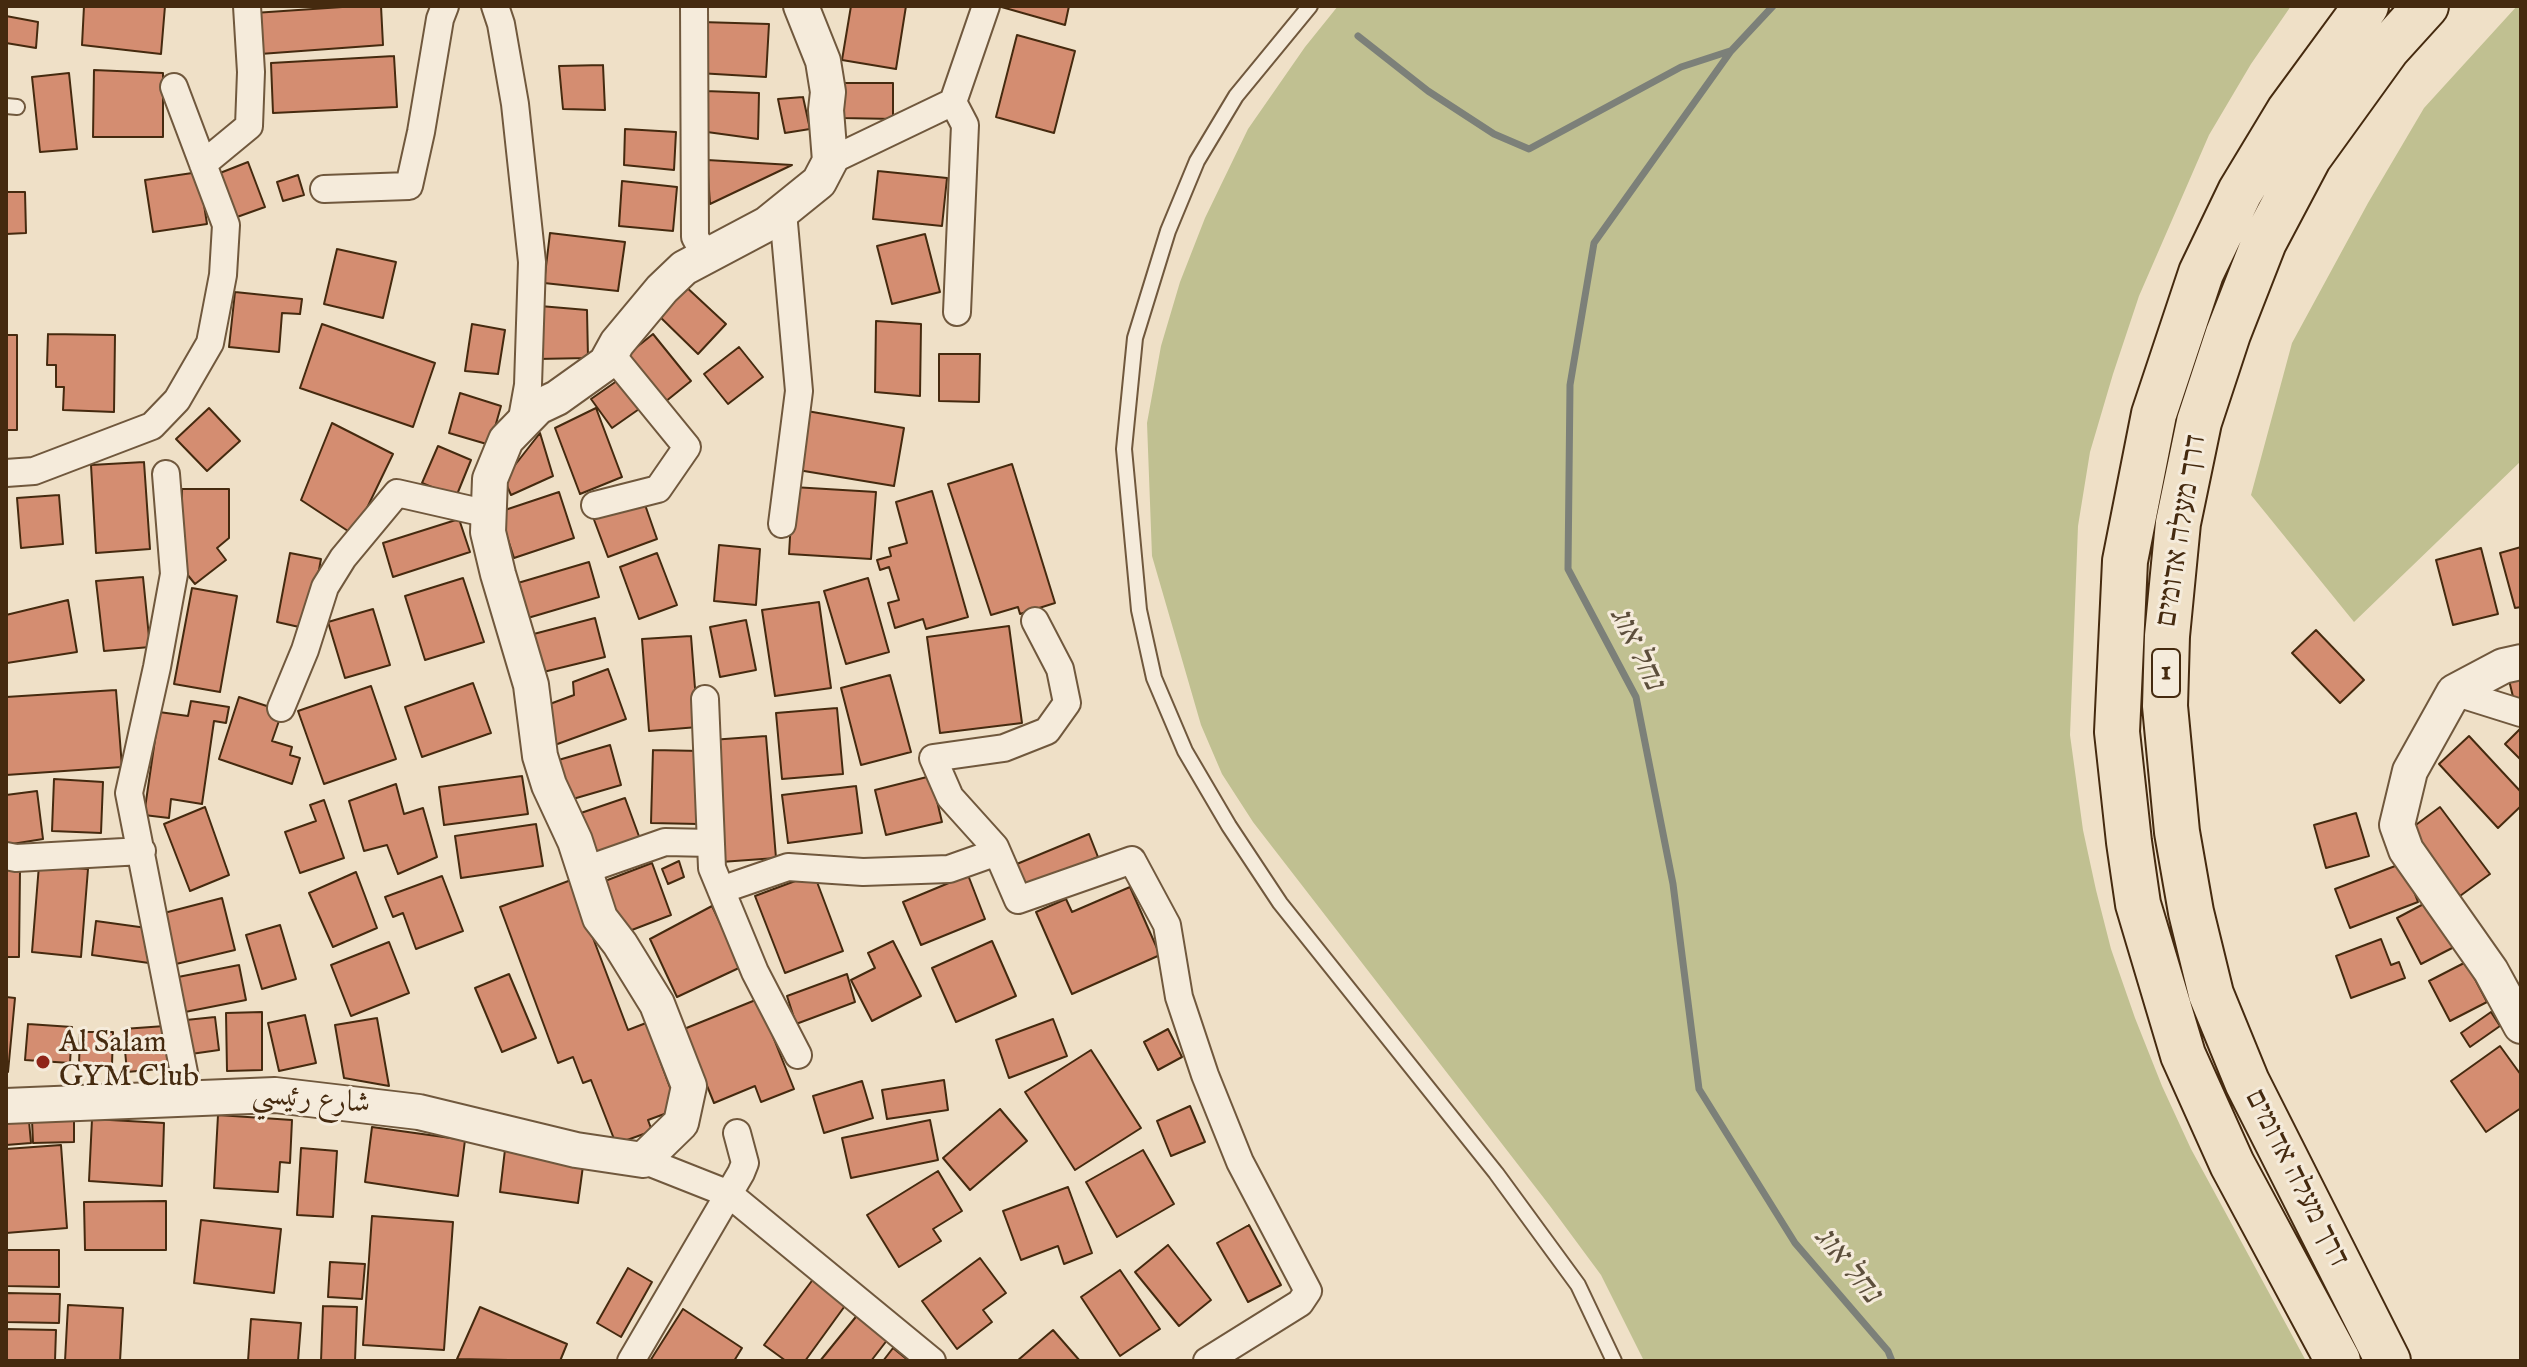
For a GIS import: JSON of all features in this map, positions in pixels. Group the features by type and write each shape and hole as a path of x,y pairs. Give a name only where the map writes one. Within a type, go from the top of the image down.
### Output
{"highway":[{"name":"דרך מעלה אדומים","path":"2338,1361 2232,1164 2183,1055 2138,904 2117,718 2125,561 2154,414 2201,273 2240,192 2289,111 2366,6"},
{"name":"דרך מעלה אדומים","path":"2388,1361 2247,1082 2211,994 2191,912 2177,832 2165,706 2167,636 2178,523 2199,422 2228,334 2264,242 2309,157 2387,49 2426,6"}],"street":[{"path":"203,164 249,126 251,72 247,6"},
{"path":"324,189 409,186 445,6"},
{"path":"495,6 515,104 532,262 528,385 521,424"},
{"path":"694,6 695,237 705,255"},
{"path":"627,1158 681,1123 689,1086 657,1004 600,918 585,870 549,785 540,756 531,685 488,532 490,479 506,440 538,407 557,398 606,363 662,289 684,268 767,224 819,182 830,161 826,110 828,92 823,61 801,6"},
{"path":"830,161 953,102 986,6"},
{"path":"6,473 34,471 152,426 177,400 210,343 223,275 226,225 174,87"},
{"path":"953,102 965,125 957,312"},
{"path":"782,524 799,391 783,212"},
{"path":"595,505 658,489 687,447 611,354"},
{"path":"166,474 174,574 129,793 189,1098"},
{"path":"281,708 305,650 325,587 343,558 397,493 489,514"},
{"path":"1035,621 1060,669 1067,703 1047,731 1004,748 933,758 950,797 997,852 1018,900 1132,860 1167,925 1179,997 1205,1075 1240,1162 1308,1291 1300,1303 1207,1361"},
{"path":"2521,662 2503,666 2454,692 2410,771 2397,825 2406,850 2491,971 2521,1026"},
{"path":"2454,692 2521,713"},
{"path":"705,699 712,868 755,972 798,1055"},
{"path":"585,870 665,842 711,843"},
{"path":"6,856 142,851"},
{"path":"721,890 788,867 863,872 949,869 997,852"},
{"name":"شارع رئيسي","path":"6,1106 275,1095 347,1101 445,1117 627,1158"},
{"path":"631,1361 745,1163 737,1133"},
{"path":"627,1158 729,1194 932,1361"}],"lane":[{"path":"1310,6 1236,96 1197,161 1168,231 1135,338 1124,449 1139,610 1154,678 1185,751 1229,826 1280,903 1496,1173 1578,1285 1614,1361"}],"green space":[{"path":"1338,6 2291,6 2251,64 2209,135 2139,296 2113,374 2090,452 2078,526 2070,735 2083,830 2096,890 2111,949 2135,1018 2191,1149 2306,1361 1644,1361 1601,1275 1253,822 1222,774 1201,725 1152,556 1147,423 1161,346 1180,282 1205,218 1248,129 1305,47"},
{"path":"2517,6 2521,6 2521,461 2354,622 2251,495 2292,343 2368,203 2424,108"}],"building":[{"path":"84,6 165,6 161,54 82,45"},
{"path":"381,6 383,45 260,54 254,13"},
{"path":"851,6 906,6 896,69 842,60"},
{"path":"998,6 1069,6 1065,25"},
{"path":"6,16 38,22 36,48 6,43"},
{"path":"701,22 769,24 766,77 698,73"},
{"path":"1017,35 1075,51 1054,133 996,117"},
{"path":"394,56 397,107 273,113 271,63"},
{"path":"603,65 605,110 563,109 559,66"},
{"path":"94,70 163,73 163,137 93,137"},
{"path":"69,73 77,149 40,152 32,77"},
{"path":"843,83 893,83 893,119 842,118"},
{"path":"705,91 759,93 758,139 707,132"},
{"path":"803,97 810,129 785,133 778,99"},
{"path":"625,129 676,132 674,170 624,165"},
{"path":"707,160 792,165 710,204"},
{"path":"248,162 265,207 237,217 220,173"},
{"path":"878,171 947,178 942,226 873,219"},
{"path":"199,172 207,224 153,232 145,180"},
{"path":"298,175 304,195 283,201 277,182"},
{"path":"622,181 677,187 673,231 619,226"},
{"path":"6,192 25,192 26,233 6,234"},
{"path":"550,233 625,242 618,291 544,283"},
{"path":"925,234 940,292 892,304 877,246"},
{"path":"337,249 396,262 383,318 324,304"},
{"path":"683,284 726,324 698,354 656,313"},
{"path":"235,292 302,299 300,314 282,313 279,352 229,347"},
{"path":"540,306 587,310 588,358 537,359"},
{"path":"876,321 921,324 920,396 875,392"},
{"path":"322,324 435,363 413,427 300,388"},
{"path":"472,324 505,330 498,374 465,371"},
{"path":"48,334 115,335 114,412 63,410 64,387 56,387 56,365 47,365"},
{"path":"653,334 691,381 665,402 627,355"},
{"path":"6,335 17,335 17,430 6,430"},
{"path":"739,347 763,377 728,404 704,374"},
{"path":"939,354 980,354 979,402 939,401"},
{"path":"621,378 642,407 612,428 591,399"},
{"path":"460,393 501,406 490,445 449,433"},
{"path":"209,408 240,441 207,471 176,439"},
{"path":"596,408 622,477 580,494 555,428"},
{"path":"807,411 904,428 894,486 798,470"},
{"path":"332,423 393,454 354,535 301,500"},
{"path":"540,433 553,476 511,495 504,479"},
{"path":"438,446 471,460 456,497 422,483"},
{"path":"144,462 150,549 96,553 91,465"},
{"path":"1012,464 1055,603 1020,614 1018,607 991,615 948,484"},
{"path":"793,487 876,492 871,559 789,554"},
{"path":"182,489 229,489 229,538 217,548 226,560 195,584 182,568"},
{"path":"932,491 968,617 926,629 923,619 895,628 888,603 899,600 889,567 880,570 877,560 891,556 889,548 907,543 896,502"},
{"path":"559,492 574,538 514,558 499,512"},
{"path":"59,495 63,544 21,548 17,498"},
{"path":"643,499 657,539 608,557 593,517"},
{"path":"459,519 470,552 393,577 383,543"},
{"path":"719,545 760,549 756,605 714,601"},
{"path":"2521,547 2521,607 2515,608 2500,553"},
{"path":"2481,548 2498,614 2453,625 2436,560"},
{"path":"290,553 321,559 308,629 277,622"},
{"path":"657,553 677,605 639,619 620,567"},
{"path":"589,562 599,597 521,620 511,585"},
{"path":"143,577 150,647 104,651 96,581"},
{"path":"463,578 484,642 425,660 405,596"},
{"path":"868,578 889,652 846,664 824,591"},
{"path":"192,588 237,596 220,692 174,684"},
{"path":"68,600 77,652 7,663 6,615"},
{"path":"819,602 831,688 775,696 762,610"},
{"path":"373,609 390,665 345,678 328,622"},
{"path":"595,618 605,657 535,674 526,636"},
{"path":"746,620 756,670 720,677 710,627"},
{"path":"1009,626 1022,723 940,733 927,637"},
{"path":"2316,630 2364,680 2340,703 2292,653"},
{"path":"691,636 698,727 649,731 642,639"},
{"path":"608,669 626,719 552,746 539,708 574,695 573,682"},
{"path":"2521,669 2521,704 2514,701 2509,680"},
{"path":"890,675 911,752 861,765 841,688"},
{"path":"473,683 491,733 422,757 405,707"},
{"path":"371,686 396,759 324,784 298,711"},
{"path":"116,690 122,767 6,775 6,697"},
{"path":"239,697 276,709 280,718 272,741 292,747 290,755 300,758 292,784 219,759"},
{"path":"191,701 229,707 226,723 214,721 202,804 171,799 169,818 144,815 159,712 188,716"},
{"path":"837,708 843,774 782,779 776,713"},
{"path":"2521,728 2521,760 2505,744"},
{"path":"766,736 776,858 721,862 711,740"},
{"path":"2469,736 2521,792 2521,806 2498,828 2439,764"},
{"path":"610,745 621,785 566,801 555,761"},
{"path":"653,750 700,751 698,824 651,823"},
{"path":"522,776 528,814 444,825 439,787"},
{"path":"931,776 942,822 886,835 875,790"},
{"path":"54,779 103,782 101,833 52,831"},
{"path":"396,784 404,814 423,808 437,857 398,874 387,845 364,851 349,801"},
{"path":"856,786 862,833 788,843 782,795"},
{"path":"37,791 43,839 6,845 6,795"},
{"path":"625,798 640,839 586,857 572,816"},
{"path":"324,800 344,858 300,873 285,832 316,821 310,805"},
{"path":"205,807 229,875 190,891 164,824"},
{"path":"2440,807 2490,874 2460,896 2409,830"},
{"path":"2356,813 2369,856 2326,868 2314,825"},
{"path":"536,824 543,866 461,878 455,836"},
{"path":"1089,834 1098,857 1022,890 1012,866"},
{"path":"679,861 684,877 668,884 662,869"},
{"path":"652,863 671,915 624,933 605,881"},
{"path":"2403,863 2418,902 2350,928 2335,889"},
{"path":"39,865 88,869 81,957 32,952"},
{"path":"6,870 20,870 19,957 6,957"},
{"path":"356,872 377,928 333,947 309,893"},
{"path":"814,874 843,951 785,973 755,896"},
{"path":"968,875 985,919 921,945 903,902"},
{"path":"442,876 463,931 416,949 403,913 393,917 385,897"},
{"path":"571,880 628,1030 646,1023 678,1109 648,1120 652,1131 616,1144 591,1080 583,1083 573,1057 558,1063 500,907"},
{"path":"1130,887 1160,955 1072,994 1036,912 1066,899 1072,912"},
{"path":"222,898 235,950 176,964 164,913"},
{"path":"2435,898 2460,944 2421,964 2397,918"},
{"path":"712,906 741,967 677,997 650,939"},
{"path":"96,921 154,929 149,963 92,955"},
{"path":"280,925 296,979 262,989 246,935"},
{"path":"2381,939 2391,965 2399,962 2405,978 2351,998 2336,956"},
{"path":"893,941 921,996 872,1021 851,980 875,968 868,953"},
{"path":"992,941 1016,996 956,1022 932,968"},
{"path":"389,942 409,993 351,1016 331,965"},
{"path":"2466,962 2487,1002 2450,1021 2429,981"},
{"path":"239,965 246,1000 185,1012 178,977"},
{"path":"509,974 536,1038 502,1052 475,988"},
{"path":"847,974 855,1002 796,1024 787,996"},
{"path":"6,997 15,998 8,1072 6,1072"},
{"path":"758,999 794,1089 761,1102 755,1086 714,1103 684,1029"},
{"path":"262,1012 262,1070 227,1071 226,1013"},
{"path":"2491,1012 2500,1026 2470,1047 2461,1033"},
{"path":"305,1015 316,1063 279,1071 268,1023"},
{"path":"215,1017 219,1050 191,1054 186,1020"},
{"path":"377,1018 389,1086 344,1078 335,1025"},
{"path":"1053,1019 1067,1056 1009,1078 996,1040"},
{"path":"28,1024 72,1027 70,1063 25,1060"},
{"path":"165,1026 169,1068 127,1072 123,1029"},
{"path":"1168,1029 1182,1057 1158,1070 1144,1042"},
{"path":"80,1032 113,1032 112,1065 79,1065"},
{"path":"2500,1046 2521,1075 2521,1108 2486,1132 2451,1081"},
{"path":"1091,1050 1141,1128 1075,1170 1025,1092"},
{"path":"944,1080 948,1110 887,1119 882,1090"},
{"path":"862,1081 873,1118 824,1133 813,1096"},
{"path":"1190,1106 1205,1142 1171,1156 1157,1121"},
{"path":"1000,1109 1027,1141 970,1190 943,1158"},
{"path":"218,1115 292,1120 290,1163 280,1162 278,1192 214,1188"},
{"path":"74,1119 74,1142 33,1143 32,1120"},
{"path":"92,1119 164,1123 162,1186 89,1181"},
{"path":"930,1120 938,1160 851,1178 842,1138"},
{"path":"29,1121 31,1143 6,1145 6,1123"},
{"path":"372,1127 465,1140 458,1196 365,1182"},
{"path":"506,1141 585,1151 578,1203 500,1192"},
{"path":"61,1145 67,1228 6,1233 6,1149"},
{"path":"301,1148 337,1151 333,1217 297,1215"},
{"path":"1143,1150 1174,1204 1117,1237 1086,1182"},
{"path":"938,1171 962,1211 933,1229 941,1241 899,1267 867,1215"},
{"path":"1068,1187 1092,1253 1064,1264 1058,1246 1021,1260 1003,1211"},
{"path":"166,1201 166,1250 85,1250 84,1202"},
{"path":"372,1216 453,1222 444,1350 363,1345"},
{"path":"201,1220 281,1229 274,1293 194,1283"},
{"path":"1249,1225 1281,1285 1248,1302 1217,1243"},
{"path":"1168,1245 1211,1300 1179,1326 1135,1272"},
{"path":"6,1250 59,1250 59,1287 6,1286"},
{"path":"980,1258 1006,1293 983,1310 992,1322 957,1349 922,1301"},
{"path":"330,1262 365,1264 362,1299 328,1297"},
{"path":"628,1268 652,1282 621,1337 597,1323"},
{"path":"1120,1270 1160,1329 1120,1356 1081,1297"},
{"path":"814,1278 847,1303 805,1361 786,1361 764,1345"},
{"path":"6,1293 60,1294 59,1323 6,1322"},
{"path":"68,1305 123,1308 120,1361 65,1361"},
{"path":"323,1306 357,1307 355,1361 321,1361"},
{"path":"480,1307 567,1344 560,1361 457,1359"},
{"path":"683,1309 742,1348 734,1361 650,1361"},
{"path":"859,1313 888,1339 871,1361 820,1361"},
{"path":"251,1319 301,1323 298,1361 248,1361"},
{"path":"6,1329 56,1330 55,1361 6,1361"},
{"path":"1053,1330 1080,1361 1017,1361"},
{"path":"893,1348 909,1361 883,1361"}],"waterway":[{"name":"נחל אוג","path":"1773,6 1731,51 1594,243 1570,385 1568,569 1636,697 1673,884 1699,1089 1795,1243 1888,1351 1892,1361"},
{"path":"1358,36 1428,91 1494,134 1529,149 1681,67 1730,51"}],"place":[{"name":"Al Salam GYM Club","path":"43,1062"}]}
